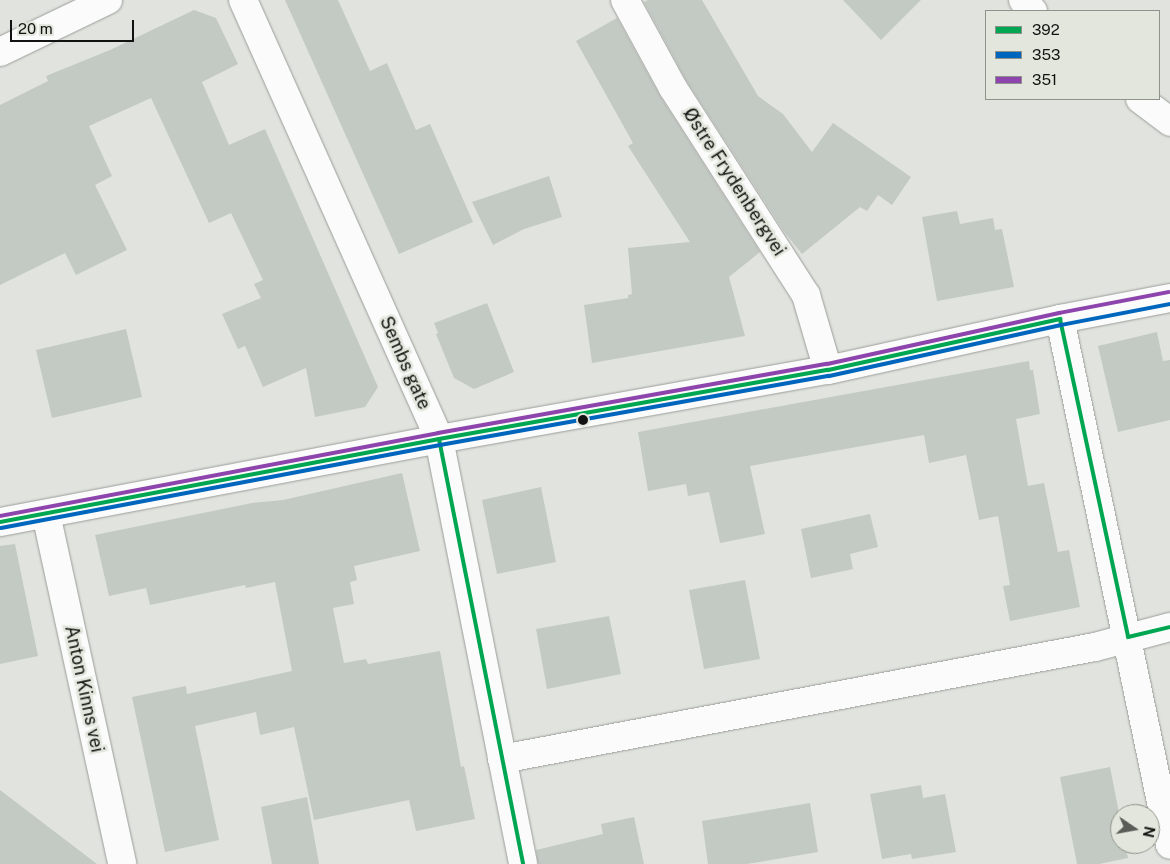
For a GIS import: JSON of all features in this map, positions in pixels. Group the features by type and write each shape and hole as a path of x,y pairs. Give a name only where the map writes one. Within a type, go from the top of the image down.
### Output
{"street":[{"path":"0,52 108,0"},
{"name":"Sembs gate","path":"243,0 439,439 523,864"},
{"name":"Østre Frydenbergvei","path":"625,0 673,88 806,295 828,370"},
{"path":"1023,0 1033,10"},
{"path":"1141,100 1170,122"},
{"path":"0,522 439,439 828,370 1060,319 1170,298"},
{"path":"1060,319 1170,845"},
{"name":"Anton Kinns vei","path":"46,514 122,864"},
{"path":"502,759 1095,647 1170,627"}],"building":[{"path":"285,0 338,0 370,71 387,63 416,130 430,124 473,222 399,254"},
{"path":"648,0 702,0 758,96 783,114 812,152 833,123 911,177 892,205 878,195 867,211 860,207 802,254 785,233 686,80 644,2"},
{"path":"843,0 921,0 881,40"},
{"path":"194,10 216,18 238,64 202,82 229,145 265,129 378,387 365,407 315,417 306,368 263,387 245,346 238,349 222,314 261,298 254,284 263,280 231,213 209,223 151,98 89,126 112,176 95,185 127,250 76,275 65,253 0,285 0,105 48,81 46,76 110,50"},
{"path":"617,18 660,96 760,252 729,277 745,336 592,363 584,305 628,298 628,295 632,294 628,248 690,242 628,146 633,143 576,41"},
{"path":"549,176 562,217 524,229 493,245 472,202"},
{"path":"957,211 960,224 993,218 995,230 1002,229 1014,287 937,301 922,217"},
{"path":"487,303 514,372 474,389 454,378 436,334 438,333 434,323"},
{"path":"126,329 142,397 52,418 36,350"},
{"path":"1157,332 1163,361 1170,360 1170,420 1118,432 1098,346"},
{"path":"1029,361 1030,370 1033,370 1040,414 1016,419 1028,486 1044,483 1058,552 1069,550 1080,607 1010,621 1003,586 1010,585 998,516 979,520 966,455 929,463 924,435 750,466 765,534 720,543 709,492 688,496 686,484 648,491 638,432"},
{"path":"402,473 420,551 354,566 357,580 350,582 354,604 333,608 344,663 366,659 368,664 440,651 461,767 464,766 475,819 416,831 409,800 314,820 294,727 260,735 256,712 195,726 219,840 165,852 132,697 186,686 187,694 292,671 275,582 246,588 245,585 150,605 146,588 109,596 95,535 252,503 283,500"},
{"path":"541,487 556,562 497,574 482,500"},
{"path":"870,514 878,547 850,554 853,569 811,578 801,529"},
{"path":"15,544 38,656 0,664 0,546"},
{"path":"745,580 760,659 704,669 689,590"},
{"path":"609,616 621,674 547,689 536,629"},
{"path":"1110,767 1117,804 1110,804 1110,854 1127,854 1128,858 1099,864 1077,864 1060,777"},
{"path":"921,785 923,798 945,794 956,852 912,859 911,854 882,859 870,794"},
{"path":"0,790 97,864 0,864"},
{"path":"307,797 319,864 272,864 261,807"},
{"path":"810,803 818,852 747,864 708,864 702,821"},
{"path":"634,817 644,864 538,864 536,850 603,834 601,824"}],"transit line":[{"name":"351","path":"0,516 438,433 827,364 1059,313 1169,292"},
{"name":"353","path":"1,528 440,445 829,376 1061,325 1170,304"},
{"name":"392","path":"0,522 439,439 828,370 1060,319 1128,637 1170,627"},
{"name":"392","path":"439,439 523,864"}]}
